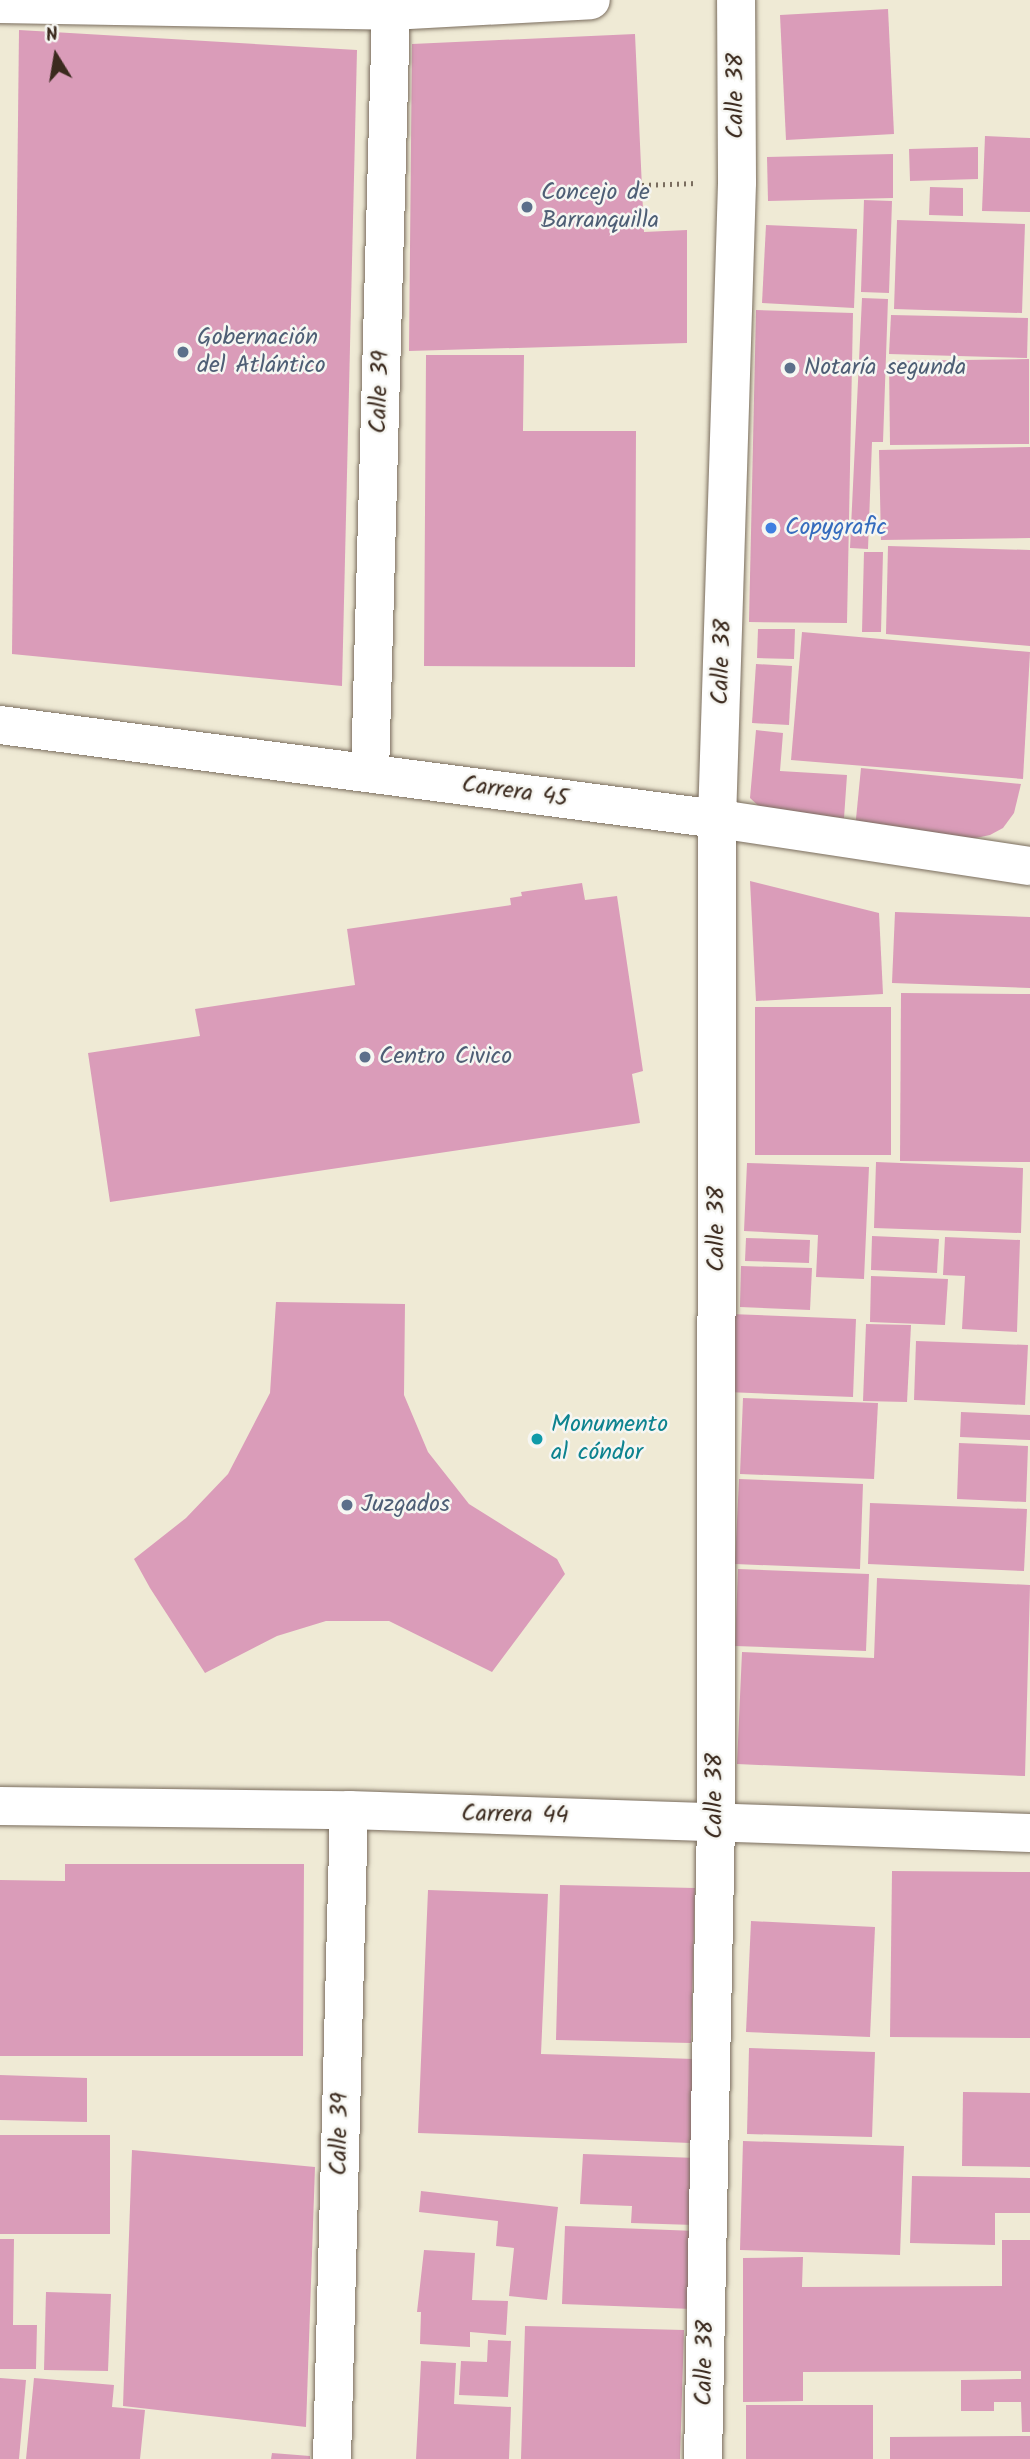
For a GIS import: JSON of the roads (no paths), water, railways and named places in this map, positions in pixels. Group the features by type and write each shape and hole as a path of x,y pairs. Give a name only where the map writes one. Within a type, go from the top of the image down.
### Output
{"street":[{"path":"0,4 391,11 592,0"},
{"name":"Calle 38","path":"703,2459 716,1820 717,820 737,182 736,0"},
{"name":"Calle 39","path":"370,773 391,11"},
{"name":"Carrera 45","path":"0,725 717,820 1030,866"},
{"name":"Carrera 44","path":"0,1806 349,1810 716,1820 1030,1833"},
{"name":"Calle 39","path":"332,2459 349,1810"}],"place":[{"name":"Concejo de Barranquilla","path":"527,207"},
{"name":"Gobernación del Atlántico","path":"183,352"},
{"name":"Notaría segunda","path":"790,368"},
{"name":"Copygrafic","path":"771,528"},
{"name":"Centro Civico","path":"365,1057"},
{"name":"Monumento al cóndor","path":"537,1439"},
{"name":"Juzgados","path":"347,1505"}]}
